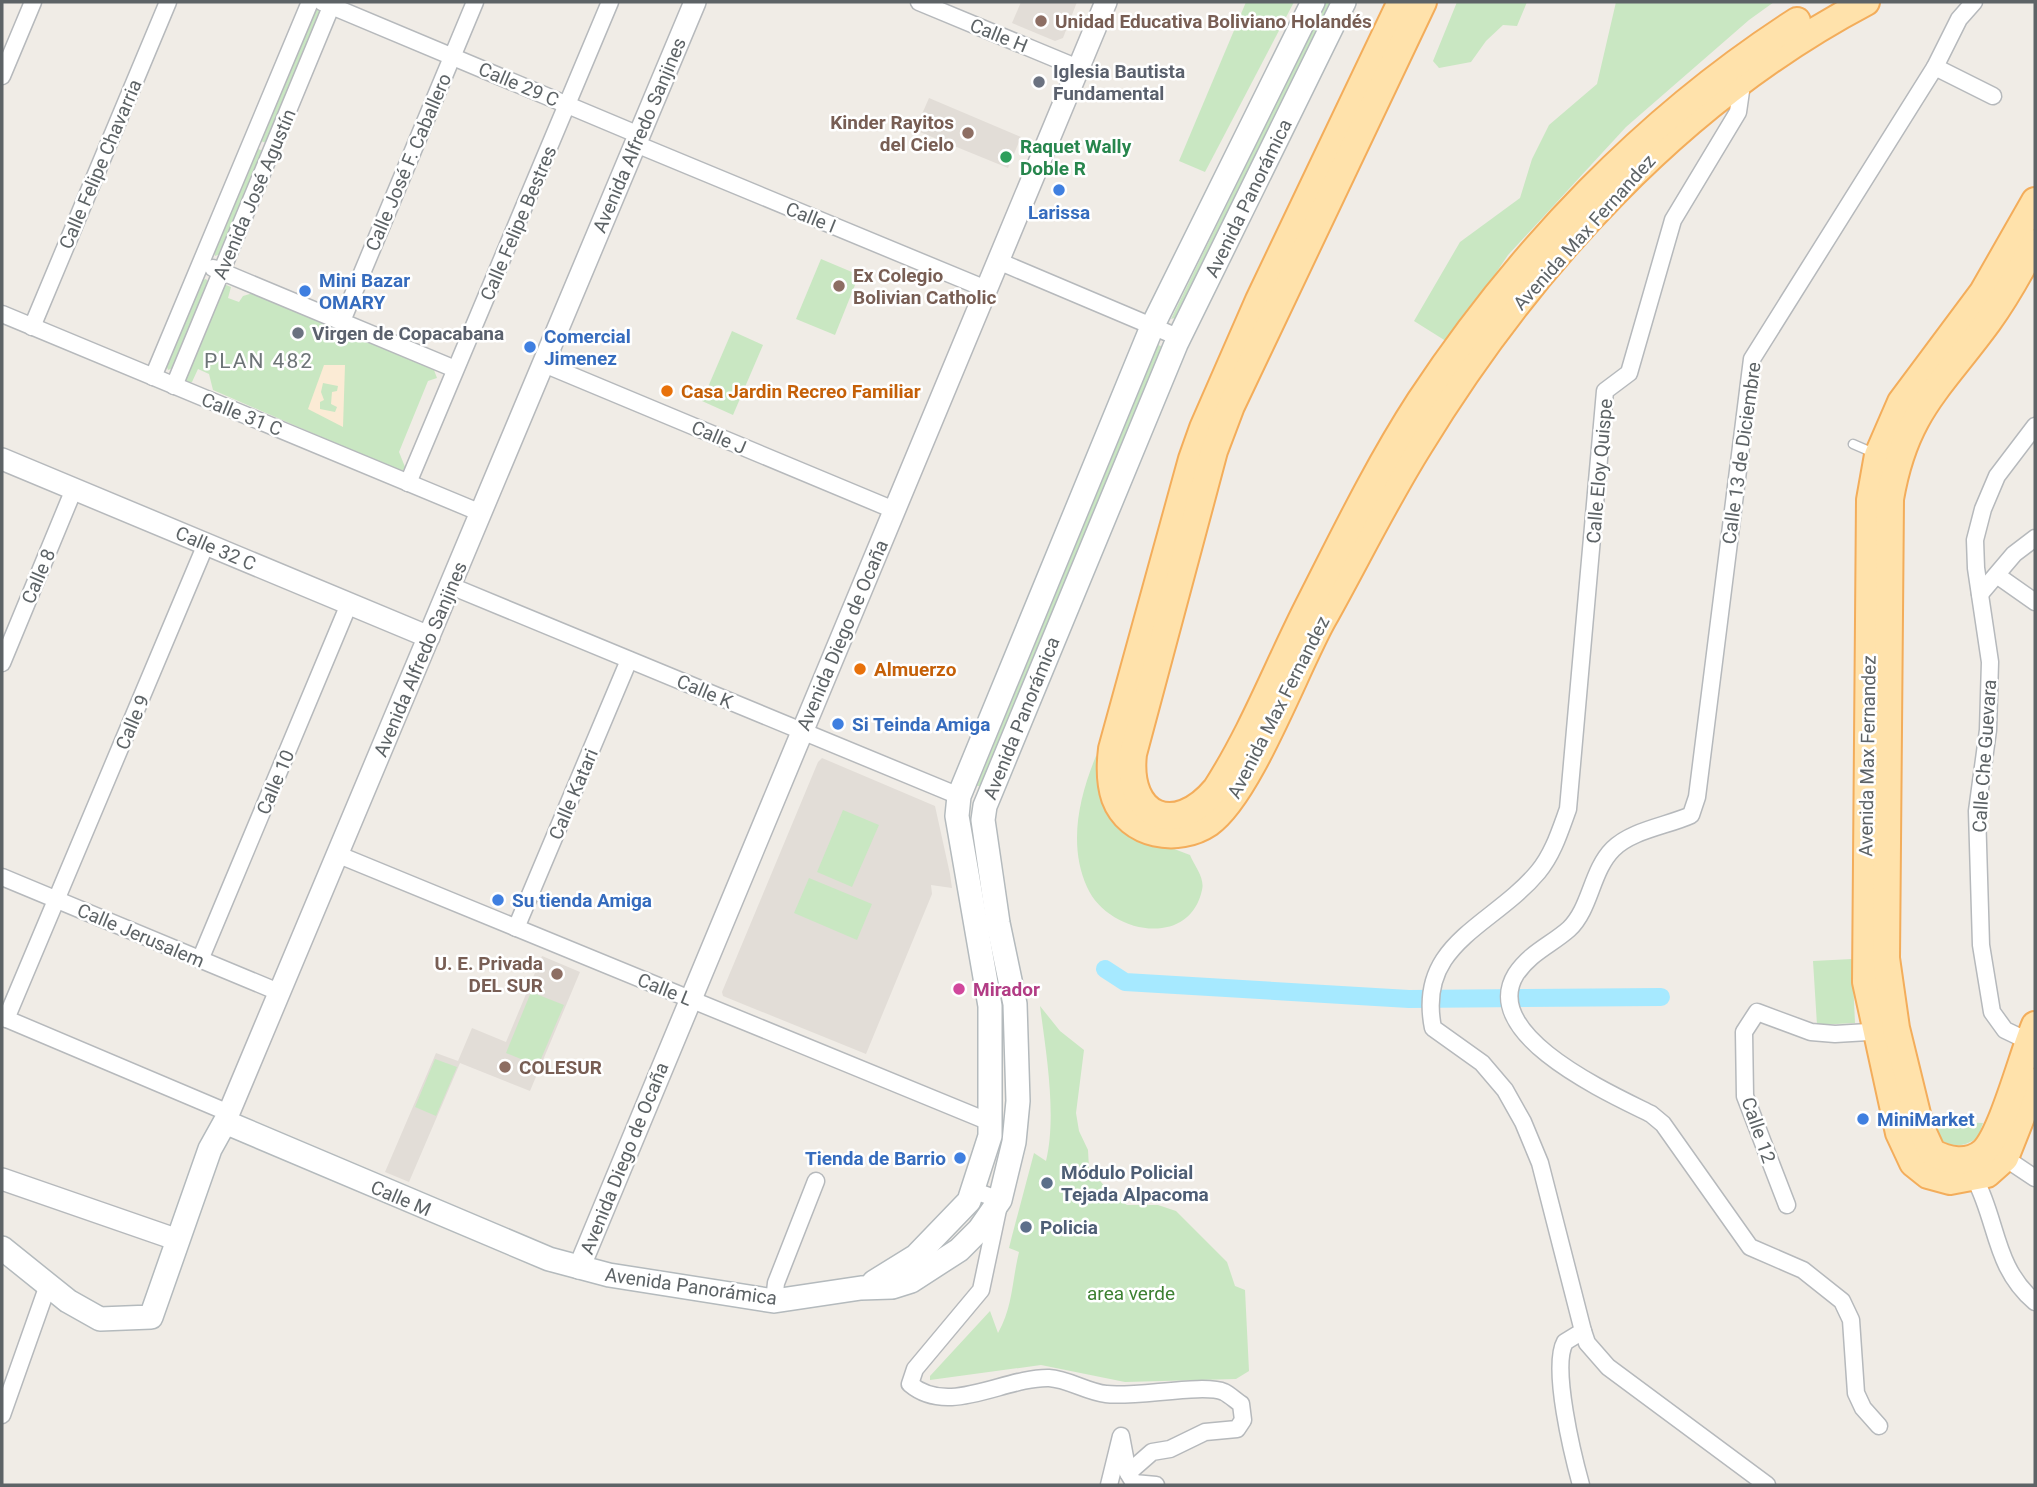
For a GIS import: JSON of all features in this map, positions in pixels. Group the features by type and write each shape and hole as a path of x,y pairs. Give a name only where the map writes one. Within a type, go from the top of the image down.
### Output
{"main road":[{"name":"Avenida Panorámica","path":"861,1288 916,1256 969,1201 992,1123 989,1006 957,816 959,796 1153,327 1313,2"},
{"name":"Avenida Panorámica","path":"579,1268 774,1301 861,1288 892,1287 929,1272 959,1250 979,1230 1000,1200 1016,1129 1018,1052 1015,1004 998,923 983,820 985,806 1180,338 1344,2"},
{"name":"Avenida Max Fernandez","path":"1401,2 1259,300 1212,431 1133,754 1132,780 1142,804 1150,811 1171,817 1183,816 1205,803 1228,771 1269,708 1310,601 1419,402 1446,383 1508,280 1561,220 1669,115 1866,2"},
{"name":"Avenida Max Fernandez","path":"1212,431 1423,2"},
{"name":"Avenida Max Fernandez","path":"1735,76 1828,2"},
{"name":"Avenida Max Fernandez","path":"1972,1169 1939,1179 1928,1175 1913,1163 1899,1133 1886,1031 1866,982 1870,500 1887,458 1901,402 1983,292 2025,248 2035,201"},
{"path":"959,796 985,806"},
{"path":"1972,1169 1990,1143 2033,1037"},
{"path":"1972,1169 1998,1166 2005,1158 2035,1082"},
{"name":"Avenida Alfredo Sanjines","path":"48,1285 68,1301 100,1319 151,1317 210,1149 227,1118"},
{"name":"Calle M","path":"227,1118 536,1254 579,1268"},
{"path":"992,1123 1016,1129"},
{"path":"2,1248 48,1285"}],"street":[{"path":"2,76 33,2"},
{"name":"Calle Felipe Chavarria","path":"32,327 168,2"},
{"name":"Avenida José Agustín","path":"153,377 310,2"},
{"name":"Calle José F. Caballero","path":"342,321 475,2"},
{"name":"Calle Felipe Bestres","path":"408,482 610,2"},
{"name":"Avenida Alfredo Sanjines","path":"227,1118 695,2"},
{"name":"Calle H","path":"919,2 1078,68"},
{"name":"Avenida Diego de Ocaña","path":"579,1268 1106,2"},
{"name":"Calle 13 de Diciembre","path":"1879,1426 1863,1408 1856,1393 1852,1320 1842,1301 1804,1270 1750,1247 1663,1124 1651,1114 1559,1063 1517,1024 1512,1008 1511,987 1527,960 1569,929 1584,907 1614,848 1632,837 1691,815 1697,797 1752,359 1935,67 1959,19 1974,2"},
{"name":"Avenida José Agustín","path":"174,386 329,3"},
{"name":"Calle 29 C","path":"329,3 567,104 637,139"},
{"path":"1935,67 1993,96"},
{"name":"Calle Eloy Quispe","path":"1583,1331 1540,1163 1523,1122 1506,1090 1482,1063 1433,1028 1429,992 1432,977 1455,945 1538,873 1552,849 1568,809 1572,788 1605,391 1629,373 1673,220 1738,112 1741,102 1735,76"},
{"name":"Calle I","path":"637,139 986,289"},
{"path":"998,261 1180,338"},
{"path":"201,263 455,369"},
{"name":"Calle 31 C","path":"2,314 481,513"},
{"name":"Calle J","path":"544,364 894,510"},
{"name":"Calle Che Guevara","path":"2033,1037 2005,1030 1992,1012 1982,945 1977,811 1988,730 1990,663 1975,540 1983,509 1997,477 2035,426"},
{"name":"Calle 32 C","path":"2,459 429,637"},
{"name":"Calle 8","path":"2,663 74,489"},
{"path":"1980,594 2014,554 2035,538"},
{"name":"Calle 9","path":"4,1018 57,901 206,544"},
{"path":"1998,576 2035,602"},
{"name":"Calle K","path":"451,586 959,796"},
{"name":"Calle 10","path":"200,960 349,604"},
{"name":"Calle Katari","path":"516,928 629,660"},
{"name":"Calle L","path":"338,855 992,1123"},
{"name":"Calle Jerusalem","path":"2,877 281,993"},
{"name":"Calle 12","path":"1787,1205 1745,1096 1744,1032 1757,1012 1811,1032 1886,1031"},
{"path":"4,1018 227,1118"},
{"path":"2005,1158 2035,1178"},
{"path":"1972,1169 2004,1265 2022,1291 2035,1302"},
{"path":"2,1180 178,1240"},
{"path":"774,1301 776,1283 816,1181"},
{"path":"972,1189 1000,1200 981,1290 915,1369 910,1384 920,1393 940,1398 1050,1378 1104,1394 1134,1396 1160,1391 1222,1391 1241,1405 1243,1420 1237,1429 1205,1432 1170,1449 1152,1452 1128,1473"},
{"path":"2,1415 48,1285"},
{"path":"1581,1485 1571,1446 1560,1364 1565,1342 1583,1331 1587,1343 1608,1367 1767,1485"},
{"path":"1109,1485 1121,1436 1128,1473 1134,1483 1157,1485"}],"lane":[{"path":"1853,444 1887,458"}],"shaded area":[{"name":"Unidad Educativa Boliviano Holandés","path":"1021,2 1077,2 1063,38 1055,41 1012,23"},
{"name":"Kinder Rayitos del Cielo","path":"929,98 1021,137 1008,168 915,130"},
{"path":"822,758 935,806 950,874 952,888 931,885 932,894 866,1054 723,996 722,992 818,762"},
{"name":"COLESUR","path":"542,956 580,972 530,1091 460,1063 409,1182 385,1172 436,1053 458,1061 472,1028 506,1042"}],"green space":[{"path":"1246,2 1294,2 1205,172 1179,161"},
{"path":"1326,2 1331,2 1175,318 1171,319"},
{"path":"1457,2 1527,2 1517,26 1503,25 1486,41 1471,62 1439,68 1433,61"},
{"path":"1616,2 1774,2 1749,20 1626,127 1508,255 1449,343 1414,321 1460,242 1520,198 1532,159 1549,125 1597,84"},
{"path":"318,9 320,14 267,143 260,141 314,11"},
{"path":"256,148 263,151 220,254 215,256 214,251"},
{"path":"821,259 859,275 835,335 796,319"},
{"path":"206,279 209,283 173,368 168,370 166,365 202,280"},
{"path":"224,284 231,287 228,298 239,302 243,296 253,293 434,370 437,378 428,381 399,452 405,467 402,472 213,390 209,374 198,369 192,382 185,382"},
{"path":"732,331 763,345 733,415 702,401"},
{"path":"1158,345 1163,347 980,786 977,786"},
{"path":"1096,756 1110,764 1161,844 1190,855 1203,886 1194,909 1181,921 1165,928 1129,924 1097,903 1087,887 1078,855 1078,821"},
{"path":"843,810 879,825 852,887 817,872"},
{"path":"809,878 872,904 857,940 794,913"},
{"path":"1852,959 1855,1023 1817,1025 1813,961"},
{"path":"531,992 564,1005 538,1066 506,1053"},
{"name":"area verde","path":"1040,1006 1060,1031 1084,1050 1076,1113 1079,1131 1088,1150 1089,1168 1113,1196 1127,1205 1158,1205 1176,1211 1227,1262 1235,1286 1245,1290 1249,1371 1236,1379 1125,1382 1041,1365 930,1380 930,1376 990,1311 998,1333 1007,1313 1019,1252 1009,1248 1034,1153 1046,1161 1049,1143 1051,1104"},
{"path":"435,1059 457,1067 436,1116 415,1107"},
{"path":"1933,1121 1983,1123 1978,1137 1957,1145 1947,1144 1937,1138"}],"sand":[{"path":"324,365 345,365 343,427 308,409","holes":["323,383 338,386 337,391 332,392 331,404 337,407 335,412 320,409 320,402 324,400 321,392"]}],"waterway":[{"path":"1105,969 1125,982 1409,999 1661,997"}],"place":[{"name":"Unidad Educativa Boliviano Holandés","path":"1041,21"},
{"name":"Iglesia Bautista Fundamental","path":"1039,82"},
{"name":"Kinder Rayitos del Cielo","path":"968,133"},
{"name":"Raquet Wally Doble R","path":"1006,157"},
{"name":"Larissa","path":"1059,190"},
{"name":"Ex Colegio Bolivian Catholic","path":"839,286"},
{"name":"Mini Bazar OMARY","path":"305,291"},
{"name":"Virgen de Copacabana","path":"298,333"},
{"name":"Comercial Jimenez","path":"530,347"},
{"name":"Casa Jardin Recreo Familiar","path":"667,391"},
{"name":"Almuerzo","path":"860,669"},
{"name":"Si Teinda Amiga","path":"838,724"},
{"name":"Su tienda Amiga","path":"498,900"},
{"name":"U. E. Privada DEL SUR","path":"557,974"},
{"name":"Mirador","path":"959,989"},
{"name":"COLESUR","path":"505,1067"},
{"name":"MiniMarket","path":"1863,1119"},
{"name":"Tienda de Barrio","path":"960,1158"},
{"name":"Módulo Policial Tejada Alpacoma","path":"1047,1183"},
{"name":"Policia","path":"1026,1227"}],"district":[{"name":"PLAN 482","path":"259,361"}]}
